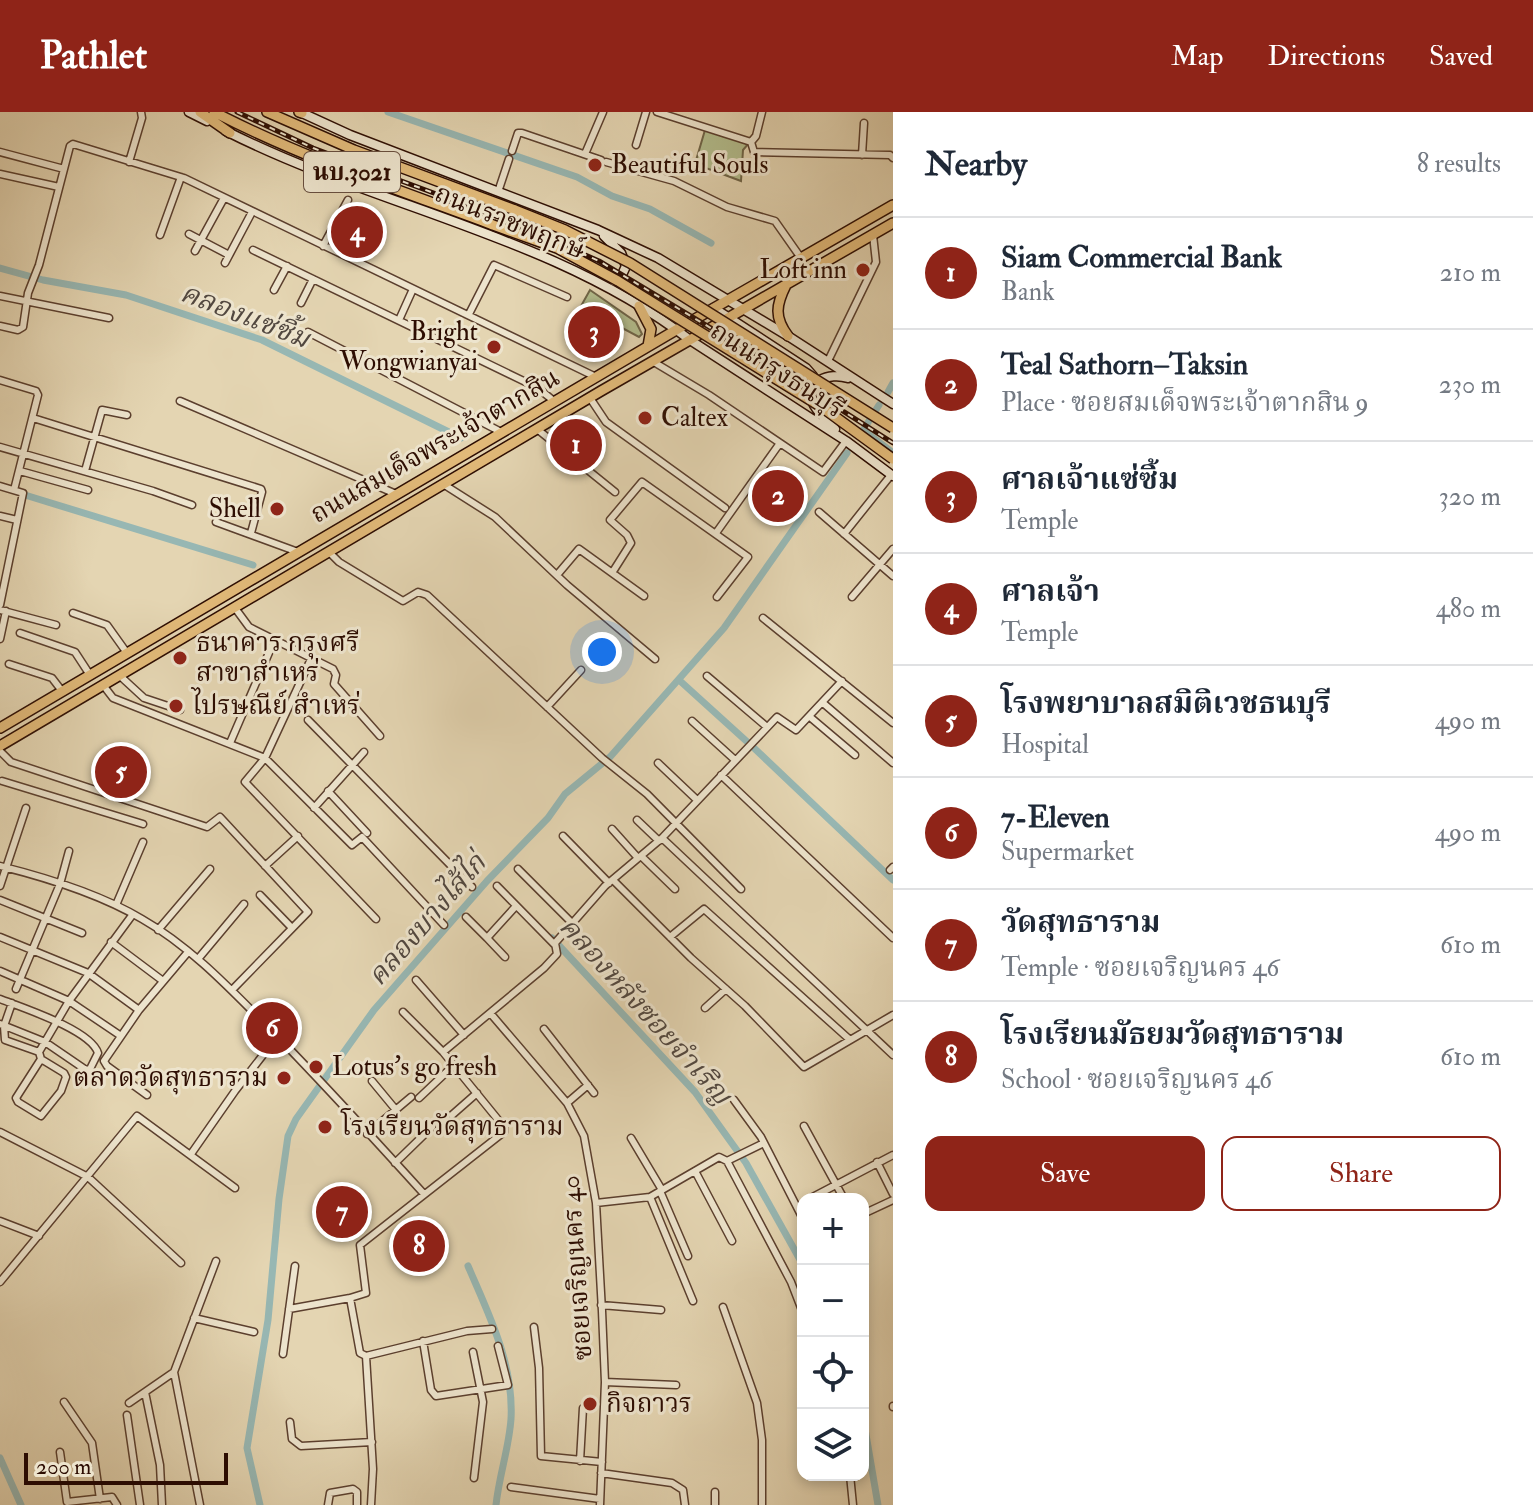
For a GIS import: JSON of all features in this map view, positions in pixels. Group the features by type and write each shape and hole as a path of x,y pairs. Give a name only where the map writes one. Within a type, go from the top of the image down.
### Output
{"main road":[{"name":"ถนนราชพฤกษ์","path":"189,112 326,175 552,259 596,281 676,330"},
{"path":"200,112 230,133"},
{"name":"ถนนราชพฤกษ์","path":"214,112 261,137 305,155 557,248 695,327"},
{"name":"ถนนราชพฤกษ์","path":"267,112 354,150 565,230 630,263 714,312"},
{"name":"ถนนราชพฤกษ์","path":"300,112 350,135 598,230 658,258 728,299"},
{"name":"ถนนสมเด็จพระเจ้าตากสิน","path":"0,728 893,205"},
{"name":"ถนนสมเด็จพระเจ้าตากสิน","path":"0,748 93,690 652,361 893,223"},
{"path":"596,281 609,284 621,277 626,266 621,253 598,230"},
{"path":"786,285 776,313 788,336"},
{"name":"ถนนกรุงธนบุรี","path":"728,299 893,404"},
{"path":"639,306 651,329 648,346"},
{"path":"714,312 729,318 806,368 816,384"},
{"name":"ถนนกรุงธนบุรี","path":"714,312 893,428"},
{"name":"ถนนกรุงธนบุรี","path":"695,327 823,408 893,459"},
{"name":"ถนนกรุงธนบุรี","path":"676,330 846,441 892,476"},
{"path":"846,441 813,403 816,384 827,375 836,374 867,385"},
{"path":"107,665 118,676"},
{"path":"87,676 93,690"}],"street":[{"path":"129,162 141,112"},
{"path":"585,154 603,112"},
{"path":"636,145 646,112"},
{"path":"657,112 751,142"},
{"path":"683,120 685,112"},
{"path":"751,142 756,136 762,112"},
{"path":"862,155 864,123"},
{"path":"498,192 518,133 522,133 674,181 727,207 775,221 801,258"},
{"path":"751,142 754,152 890,155 893,158"},
{"path":"0,326 21,329 28,293 39,265 73,144 181,177 596,377"},
{"path":"0,152 64,169"},
{"path":"0,174 59,187"},
{"path":"160,235 181,177"},
{"path":"195,251 224,198"},
{"path":"323,246 348,200"},
{"path":"225,263 252,212"},
{"path":"189,234 229,255"},
{"path":"828,361 876,262 873,235"},
{"path":"253,250 538,388 555,402"},
{"path":"469,314 494,265 567,297"},
{"path":"274,290 287,266"},
{"path":"301,303 313,279"},
{"path":"399,320 413,289"},
{"path":"0,296 109,318"},
{"path":"308,332 501,432"},
{"path":"652,361 709,395 823,472 846,441"},
{"path":"0,380 36,391 38,395 14,490"},
{"path":"590,398 606,422 725,508"},
{"path":"180,401 396,494"},
{"path":"85,471 102,410 127,415"},
{"path":"33,418 261,489 251,533"},
{"path":"537,429 615,492"},
{"path":"716,533 780,443"},
{"path":"0,447 192,505"},
{"path":"20,471 88,490"},
{"path":"844,534 892,476"},
{"path":"612,573 631,543 627,535 610,520 642,482 748,557 717,597"},
{"path":"443,484 495,517 655,659"},
{"path":"0,486 23,493 10,553 4,565 0,639"},
{"path":"819,512 893,576"},
{"path":"0,516 17,520"},
{"path":"216,522 298,552"},
{"path":"557,575 579,549 644,596"},
{"path":"852,597 893,549"},
{"path":"0,550 10,553"},
{"path":"329,552 339,562 403,601 418,592 427,595 676,823 741,889"},
{"path":"235,608 249,627 335,671 336,687 380,736"},
{"path":"2,609 56,625"},
{"path":"73,613 107,625 127,653"},
{"path":"763,618 893,723"},
{"path":"20,633 75,652 87,676"},
{"path":"230,743 274,641"},
{"path":"311,659 265,758 245,782 376,919"},
{"path":"9,664 52,678 62,691"},
{"path":"547,707 581,670"},
{"path":"118,676 144,698 180,710"},
{"path":"707,676 767,727"},
{"path":"443,1052 544,968 557,954 557,942 572,923 611,882 676,823 778,716 796,730 842,681"},
{"path":"103,685 113,698 265,758 352,845 362,837 444,925"},
{"path":"823,703 893,763"},
{"path":"810,717 855,755"},
{"path":"308,720 472,887"},
{"path":"692,721 735,760"},
{"path":"0,748 11,762 207,827 220,817 308,912 232,990"},
{"path":"314,808 364,752"},
{"path":"658,763 697,800"},
{"path":"721,775 893,938"},
{"path":"2,781 143,824"},
{"path":"73,802 79,785"},
{"path":"328,791 367,833"},
{"path":"0,886 3,867 26,808"},
{"path":"637,820 868,1028 893,1055"},
{"path":"612,829 675,889"},
{"path":"265,866 298,836"},
{"path":"563,836 804,1067 893,1015"},
{"path":"116,905 143,842"},
{"path":"16,989 60,884 69,851"},
{"path":"3,867 116,905 198,959 232,990 424,1194"},
{"path":"158,930 210,869"},
{"path":"518,869 572,923"},
{"path":"497,886 557,942"},
{"path":"260,895 292,928"},
{"path":"0,900 82,933"},
{"path":"198,959 244,904"},
{"path":"487,938 516,906"},
{"path":"670,937 704,909 849,1039"},
{"path":"5,1040 40,1055 66,1077 61,1091 41,1116 16,1098 40,1055 56,1021 133,914"},
{"path":"466,917 505,957"},
{"path":"0,937 88,973 139,1010"},
{"path":"111,942 163,981"},
{"path":"147,1095 104,1061 139,1010 188,952"},
{"path":"0,971 69,1001 121,1036"},
{"path":"416,980 464,1035"},
{"path":"705,1008 726,989"},
{"path":"0,999 56,1021 94,1045 98,1053 90,1069 86,1070 45,1042 2,1025"},
{"path":"0,1051 5,1040 2,1025 12,1003"},
{"path":"289,1309 350,1298 367,1291 360,1245 504,1132 504,1127 454,1065 403,1012"},
{"name":"ซอยเจริญนคร 40","path":"491,1014 567,1103 584,1136 596,1203 605,1382 600,1502"},
{"path":"544,1029 594,1093"},
{"path":"191,1154 277,1037"},
{"path":"419,1098 454,1065"},
{"path":"372,1081 396,1110"},
{"path":"567,1103 588,1085"},
{"path":"452,1115 477,1093"},
{"path":"367,1134 411,1097"},
{"path":"734,1100 797,1199"},
{"path":"1,1280 137,1116 235,1188"},
{"path":"804,1126 841,1193"},
{"path":"395,1163 432,1127"},
{"path":"0,1132 88,1177 181,1263"},
{"path":"631,1138 661,1190 688,1256"},
{"path":"727,1161 764,1143"},
{"path":"821,1193 893,1155"},
{"path":"596,1203 650,1197 719,1157 727,1161 797,1299"},
{"path":"869,1211 893,1197 877,1162"},
{"path":"695,1171 732,1241"},
{"path":"650,1197 693,1301"},
{"path":"0,1221 39,1236"},
{"path":"200,1505 174,1372 216,1261"},
{"path":"283,1354 295,1266"},
{"path":"350,1298 360,1353 366,1356 467,1331 492,1329"},
{"path":"601,1305 661,1310"},
{"path":"723,1307 757,1403 762,1440 762,1505"},
{"path":"194,1318 254,1332"},
{"path":"534,1327 539,1368 541,1456 602,1462"},
{"path":"423,1341 433,1394 436,1396 506,1386 509,1383 498,1346"},
{"path":"473,1352 482,1390 474,1478"},
{"path":"366,1356 372,1442 371,1505"},
{"path":"129,1403 174,1372"},
{"path":"605,1382 676,1385"},
{"path":"145,1392 160,1465 162,1505"},
{"path":"64,1402 92,1443 100,1499"},
{"path":"580,1461 583,1408"},
{"path":"127,1415 140,1505"},
{"path":"290,1422 292,1439 301,1446 372,1442"},
{"path":"60,1452 67,1502 112,1497 117,1505"},
{"path":"601,1473 672,1483 683,1490 685,1505"},
{"path":"851,1481 853,1505"},
{"path":"511,1487 600,1502"},
{"path":"328,1505 330,1493 353,1489 357,1492 357,1505"},
{"path":"715,1492 715,1505"},
{"path":"565,1505 566,1495"}],"green space":[{"path":"705,130 749,143 743,150 741,181 695,164"},
{"path":"590,290 636,322 642,334 639,337 581,306"}],"waterway":[{"path":"388,112 577,177 612,196 650,209 711,243"},
{"name":"คลองแซ่ซิ้ม","path":"0,268 43,280 126,295 262,340 461,438"},
{"name":"คลองบางไส้ไก่","path":"888,392 893,383"},
{"name":"คลองบางไส้ไก่","path":"862,432 879,405"},
{"path":"863,430 893,453"},
{"name":"คลองบางไส้ไก่","path":"260,1505 247,1448 268,1320 288,1136 296,1119 374,1010 487,881 548,818 565,794 610,757 724,628 847,453"},
{"path":"25,495 253,565"},
{"path":"679,680 893,880"},
{"name":"คลองหลังซอยจำเริญ","path":"552,938 695,1092 746,1163 797,1254"},
{"path":"468,1266 498,1340 511,1399 510,1430 496,1505"},
{"name":"คลองหลังซอยจำเริญ","path":"869,1452 878,1505"},
{"path":"0,1458 21,1505"}],"railway":[{"path":"237,112 313,148 498,217 599,261 893,443"}],"place":[{"name":"Beautiful Souls","path":"595,165"},
{"name":"ศาลเจ้า","path":"357,232"},
{"name":"Loft inn","path":"863,270"},
{"name":"ศาลเจ้าแซ่ซิ้ม","path":"594,332"},
{"name":"Bright Wongwianyai","path":"494,347"},
{"name":"Caltex","path":"645,418"},
{"name":"Siam Commercial Bank","path":"576,445"},
{"name":"Teal Sathorn–Taksin","path":"778,496"},
{"name":"Shell","path":"277,509"},
{"name":"ธนาคาร กรุงศรี สาขาสำเหร่","path":"180,658"},
{"name":"ไปรษณีย์ สำเหร่","path":"176,706"},
{"name":"โรงพยาบาลสมิติเวชธนบุรี","path":"121,772"},
{"name":"7-Eleven","path":"272,1028"},
{"name":"Lotus's go fresh","path":"316,1067"},
{"name":"ตลาดวัดสุทธาราม","path":"284,1078"},
{"name":"โรงเรียนวัดสุทธาราม","path":"325,1127"},
{"name":"วัดสุทธาราม","path":"342,1212"},
{"name":"โรงเรียนมัธยมวัดสุทธาราม","path":"419,1246"},
{"name":"กิจถาวร","path":"590,1404"}]}
